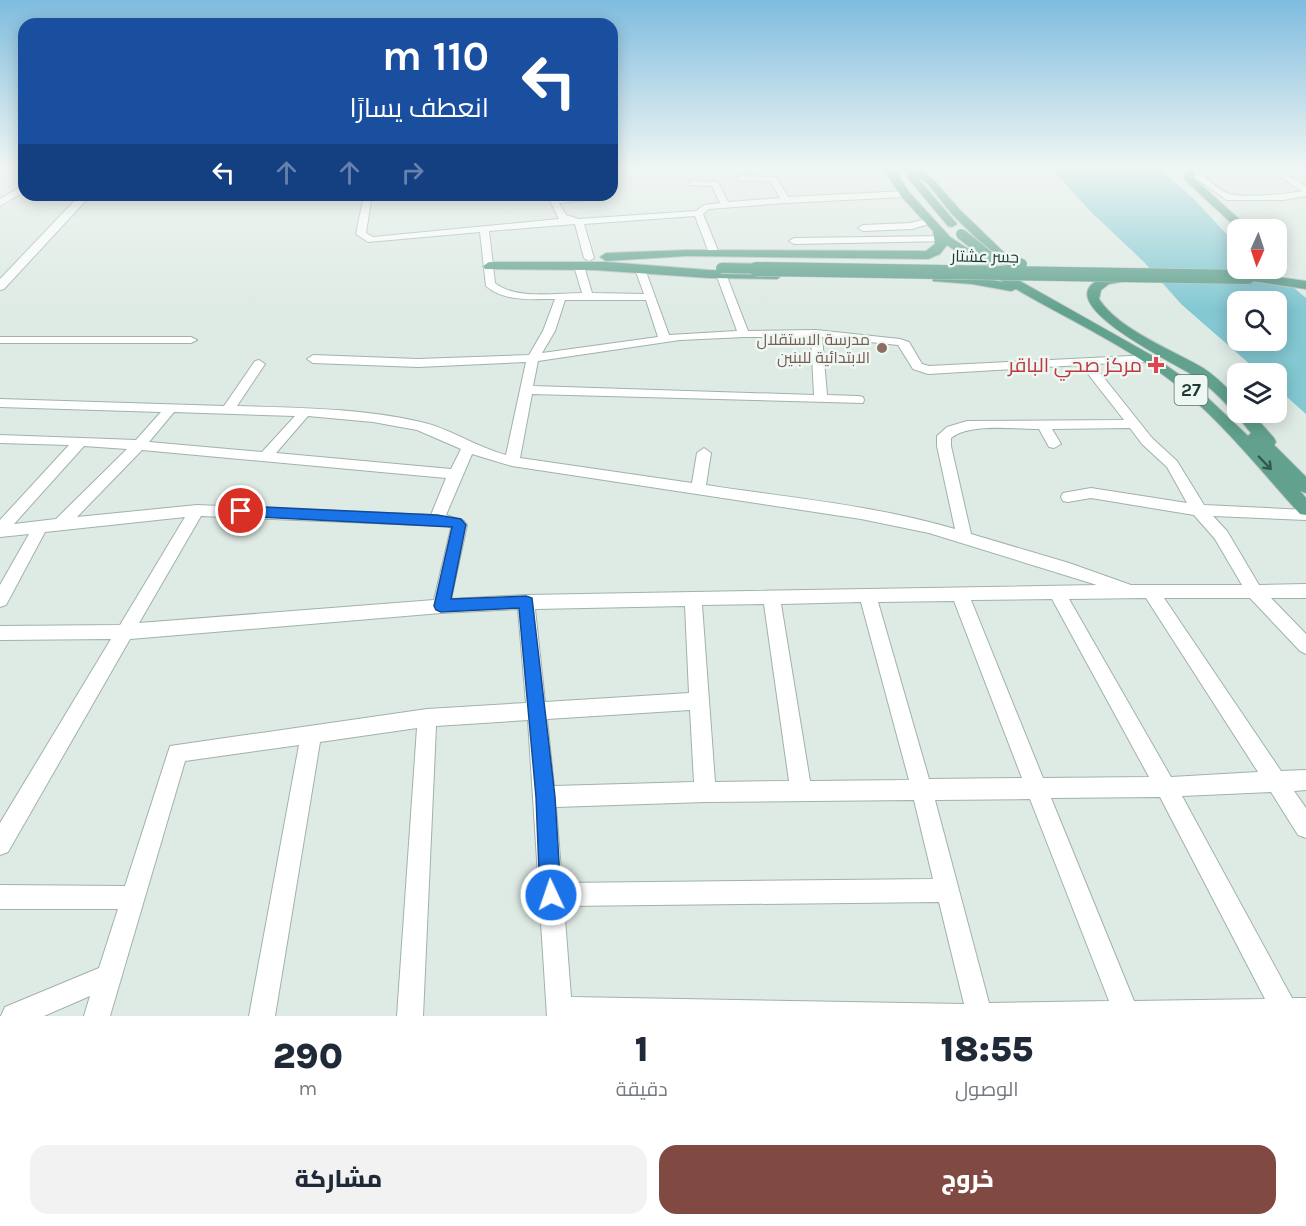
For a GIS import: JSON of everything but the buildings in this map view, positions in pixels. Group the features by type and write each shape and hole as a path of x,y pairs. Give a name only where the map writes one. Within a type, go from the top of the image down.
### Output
{"main road":[{"path":"925,216 942,237 1000,275 1052,303"},
{"path":"945,216 962,234 990,256 1010,262 1042,265"},
{"name":"27","path":"961,216 1023,277 1156,356 1199,385 1236,417 1306,485"},
{"path":"489,262 579,266 594,260 640,269 918,256 938,252 942,247 942,237"},
{"path":"489,262 594,260 718,264 963,279 1012,288 1052,303"},
{"name":"جسر عشتار","path":"718,264 1227,268"},
{"name":"جسر عشتار","path":"718,264 1248,277 1306,285"},
{"path":"1154,275 1107,281 1094,291 1094,299 1104,313 1149,351 1202,375 1227,398"},
{"name":"27","path":"1052,303 1149,351 1204,401 1306,508"},
{"path":"1252,423 1306,485"}],"street":[{"path":"0,286 66,216"},
{"path":"364,216 361,234 371,240 646,216"},
{"path":"562,216 575,221 594,260"},
{"path":"699,216 744,334"},
{"path":"863,228 907,226 929,221"},
{"path":"484,229 490,284 500,292 510,295 561,297 649,297"},
{"path":"794,241 942,237"},
{"path":"579,266 588,297"},
{"path":"640,269 665,339"},
{"path":"512,461 533,358 549,331 561,297"},
{"path":"816,333 821,398"},
{"path":"313,359 418,363 533,358 665,339 744,334 816,333 900,342 907,347 917,366 928,370 1084,362 1149,351"},
{"path":"0,340 191,340"},
{"path":"1084,362 1132,424 1172,464 1186,484 1199,510 1221,535 1254,591 1306,646"},
{"path":"228,410 260,364"},
{"path":"525,390 858,400"},
{"path":"0,403 305,412 373,418 420,426 469,447 512,461 893,519 964,536 1143,592 1276,780 1306,827"},
{"path":"60,525 139,445 171,408"},
{"path":"264,458 305,412"},
{"path":"1042,423 1054,444"},
{"path":"964,536 944,436 952,430 967,425 1132,424"},
{"path":"0,439 139,445 455,474"},
{"path":"0,530 80,441"},
{"path":"437,520 455,474 469,447"},
{"path":"698,489 704,453"},
{"path":"1068,497 1091,493 1199,510 1306,515"},
{"path":"0,530 197,510 437,520 459,525 441,606"},
{"path":"0,844 197,510"},
{"path":"0,600 39,527"},
{"path":"0,633 124,632 441,606 526,602 1057,592 1306,591"},
{"path":"988,1016 1293,1013 1057,592"},
{"path":"960,595 1126,1014"},
{"path":"868,596 922,791 980,1016"},
{"path":"772,598 801,792"},
{"path":"693,600 705,792"},
{"path":"526,602 545,797 560,1013 963,1016"},
{"path":"97,1016 177,753 427,718 701,701"},
{"path":"410,1016 427,718"},
{"path":"262,1016 311,734"},
{"path":"545,797 705,792 1036,790 1166,787 1306,780"},
{"path":"551,895 947,890"},
{"path":"0,897 133,898"},
{"path":"14,1016 110,976"}],"water":[{"path":"1096,216 1210,216 1227,235 1227,279 1284,279 1306,298 1306,414 1287,397 1287,363 1249,363 1235,351 1287,351 1287,291 1227,291 1227,344 1181,304 1144,262"}],"place":[{"name":"مدرسة الاستقلال الابتدائية للبنين","path":"882,348"},
{"name":"مركز صحي الباقر","path":"1156,365"}],"route":[{"path":"241,511 456,522 459,525 441,606 526,602 545,797 551,895"}]}
